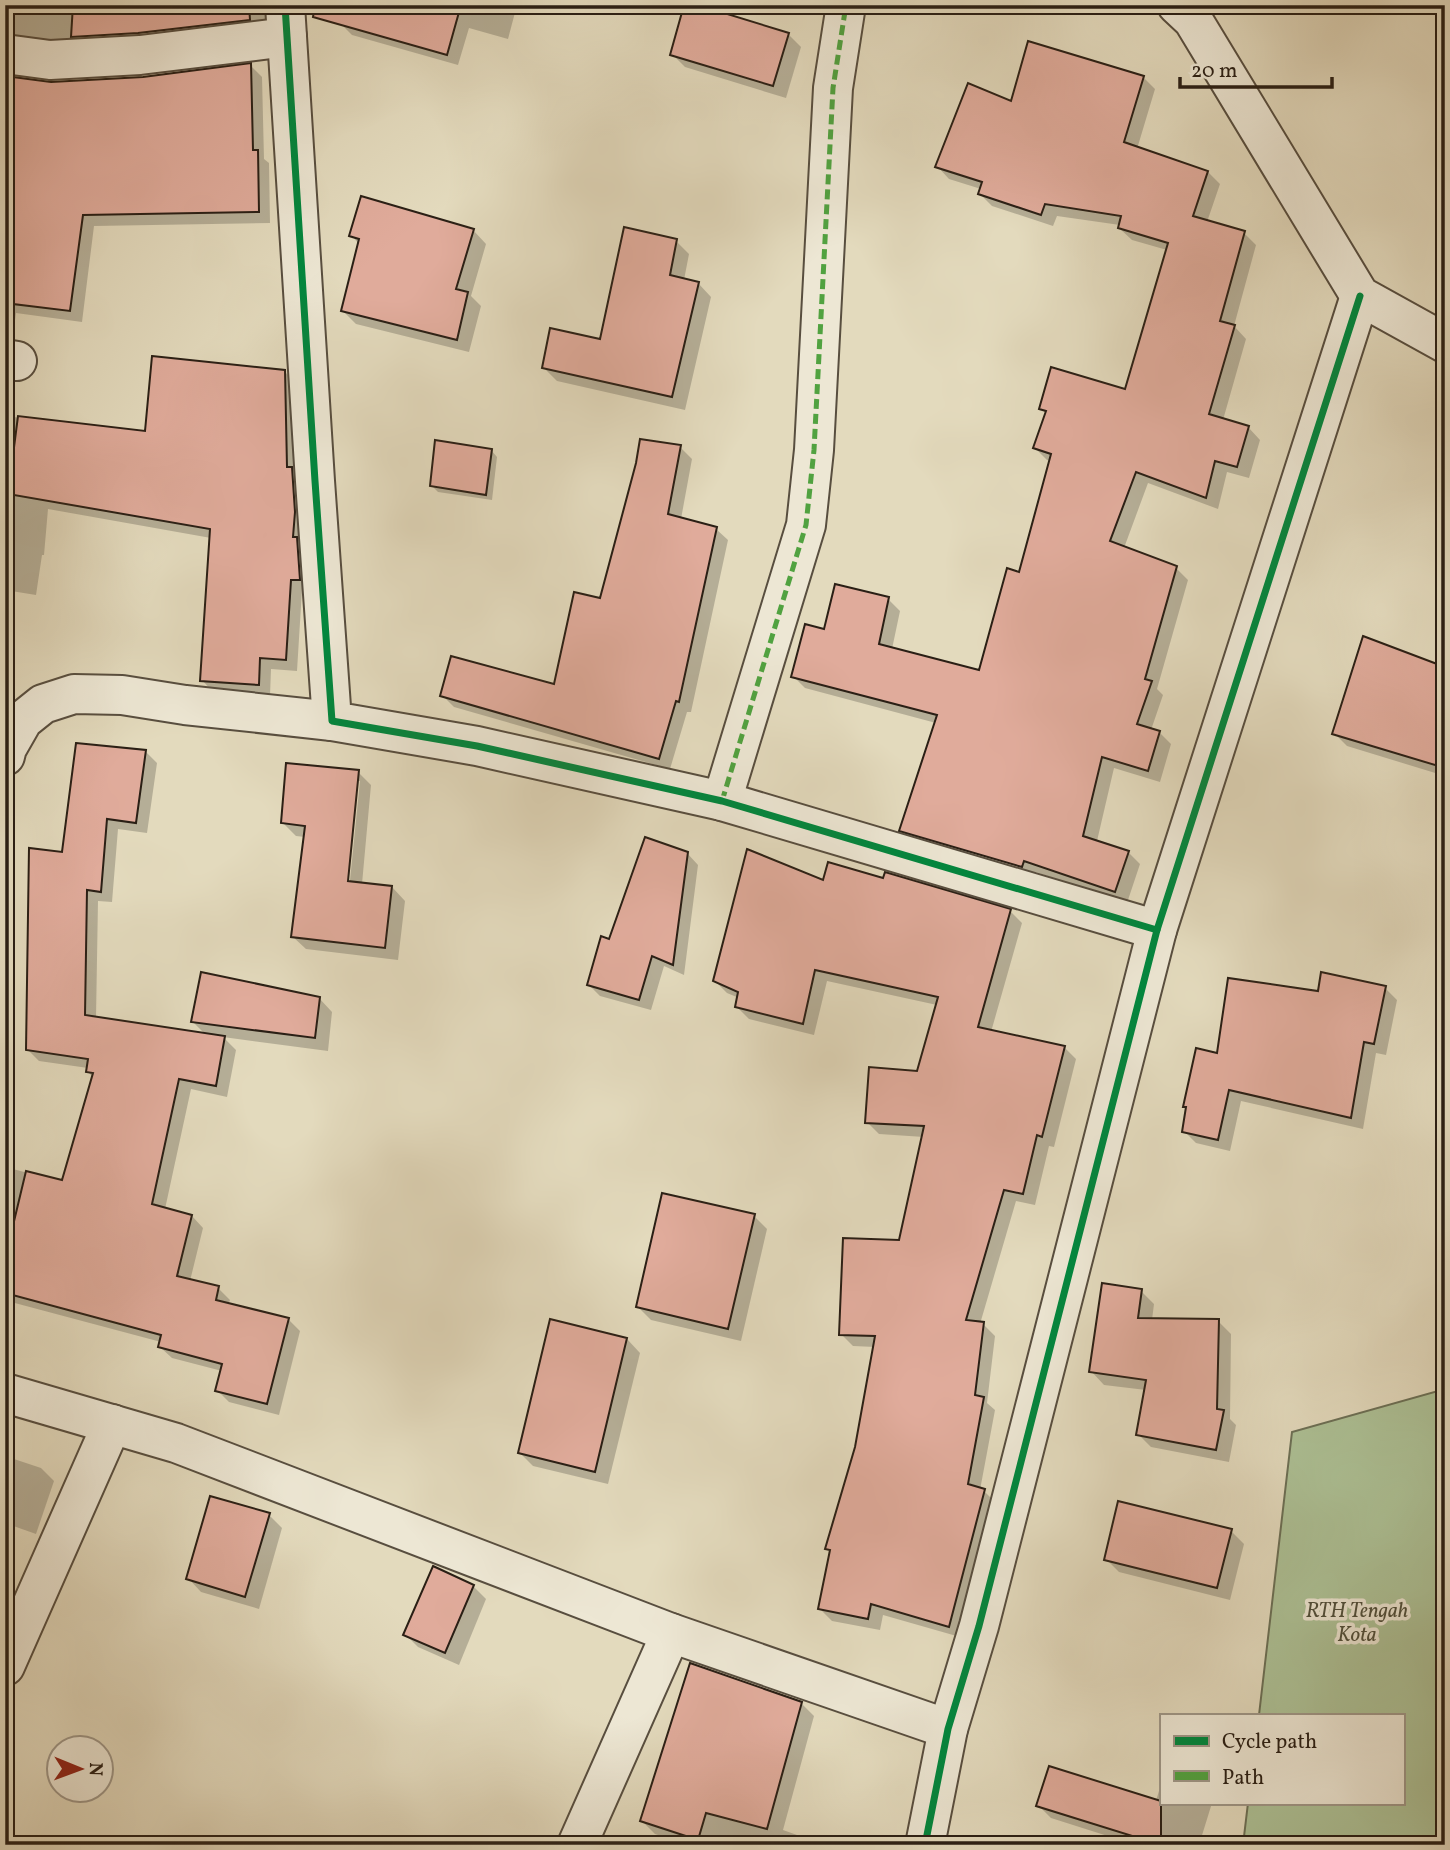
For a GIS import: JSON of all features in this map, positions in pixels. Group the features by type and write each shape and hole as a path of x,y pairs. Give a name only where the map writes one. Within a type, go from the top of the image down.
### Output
{"street":[{"path":"722,801 806,525 814,450 833,88 846,5"},
{"path":"1177,5 1193,20 1360,296 1445,343"},
{"path":"5,54 50,60 140,55 286,21 314,481 332,720"},
{"path":"925,1845 948,1729 982,1613 1157,930 1360,296"},
{"path":"5,756 23,720 43,704 74,694 122,695 185,705 332,720 477,746 722,801 1157,930"},
{"path":"5,1393 176,1443 671,1633 948,1729"},
{"path":"5,1666 112,1424"},
{"path":"578,1845 671,1633"}],"green space":[{"name":"RTH Tengah Kota","path":"1445,1389 1445,1845 1243,1845 1248,1804 1404,1804 1404,1714 1259,1714 1292,1432"}],"building":[{"path":"73,5 249,5 250,20 138,33 71,37"},
{"path":"315,5 461,5 447,55 313,17"},
{"path":"684,5 698,5 789,33 773,86 670,55"},
{"path":"1028,41 1144,76 1124,142 1208,171 1193,216 1245,231 1220,321 1235,325 1209,414 1249,426 1237,467 1215,461 1206,498 1136,472 1110,541 1177,566 1145,679 1152,681 1137,724 1160,731 1148,771 1102,757 1083,836 1129,851 1115,892 1024,861 1022,867 899,831 937,715 791,677 805,624 824,629 835,584 889,597 879,644 979,670 1007,568 1019,572 1051,454 1033,448 1046,411 1039,409 1051,367 1125,389 1168,243 1118,228 1121,216 1045,204 1041,215 978,194 982,182 935,167 968,83 1011,101"},
{"path":"251,63 253,150 258,150 259,212 83,215 70,311 5,303 5,76 51,82 143,77"},
{"path":"361,196 474,229 456,289 468,292 457,340 341,311 359,239 349,236"},
{"path":"624,227 677,239 670,275 699,282 672,397 542,368 550,328 600,339"},
{"path":"152,356 285,370 287,467 292,467 295,512 293,537 297,537 300,580 291,580 286,660 260,658 259,685 200,681 210,529 8,494 18,416 145,431"},
{"path":"640,439 681,445 668,514 717,527 679,702 676,701 659,759 440,696 451,656 554,684 574,592 600,598"},
{"path":"435,440 492,449 486,495 430,486"},
{"path":"1363,636 1445,667 1445,768 1332,734"},
{"path":"76,743 146,750 136,823 107,819 101,892 87,890 85,1015 225,1036 216,1086 179,1079 152,1204 192,1215 177,1276 219,1286 216,1300 289,1318 267,1404 215,1391 222,1364 158,1347 161,1335 5,1293 5,1259 26,1171 62,1180 93,1073 86,1072 88,1059 26,1050 29,848 62,852"},
{"path":"286,763 359,770 348,881 392,886 385,948 291,937 305,826 281,823"},
{"path":"645,837 688,852 673,965 652,956 639,1000 587,985 601,936 609,939"},
{"path":"747,849 823,880 828,862 883,878 885,872 1011,909 978,1027 1065,1046 1042,1137 1037,1135 1023,1194 1004,1190 966,1320 984,1322 975,1395 984,1397 968,1484 985,1489 949,1627 871,1604 868,1619 818,1609 830,1550 825,1549 855,1447 875,1336 839,1335 843,1238 899,1240 924,1126 865,1123 869,1067 917,1071 938,997 815,970 803,1024 735,1007 738,992 713,981"},
{"path":"201,972 320,997 315,1038 191,1022"},
{"path":"1321,972 1386,986 1374,1044 1364,1042 1351,1118 1229,1090 1218,1140 1182,1132 1186,1107 1183,1107 1196,1048 1217,1053 1228,978 1318,991"},
{"path":"662,1193 755,1214 728,1329 636,1307"},
{"path":"1102,1283 1142,1289 1138,1318 1219,1319 1217,1409 1224,1410 1216,1450 1136,1435 1146,1380 1089,1372"},
{"path":"550,1319 627,1338 595,1472 518,1453"},
{"path":"210,1496 270,1513 245,1597 186,1579"},
{"path":"1118,1501 1232,1529 1217,1588 1104,1560"},
{"path":"433,1566 474,1585 445,1653 403,1635"},
{"path":"690,1663 802,1702 767,1829 706,1813 698,1840 640,1821"},
{"path":"1049,1766 1160,1801 1161,1845 1036,1806"}],"marked path":[{"path":"722,801 806,525 814,450 833,88 846,5"}],"cycle path":[{"path":"285,5 332,721 477,746 722,801 1157,930"},
{"path":"925,1845 948,1729 979,1626 1157,930 1360,296"}]}
